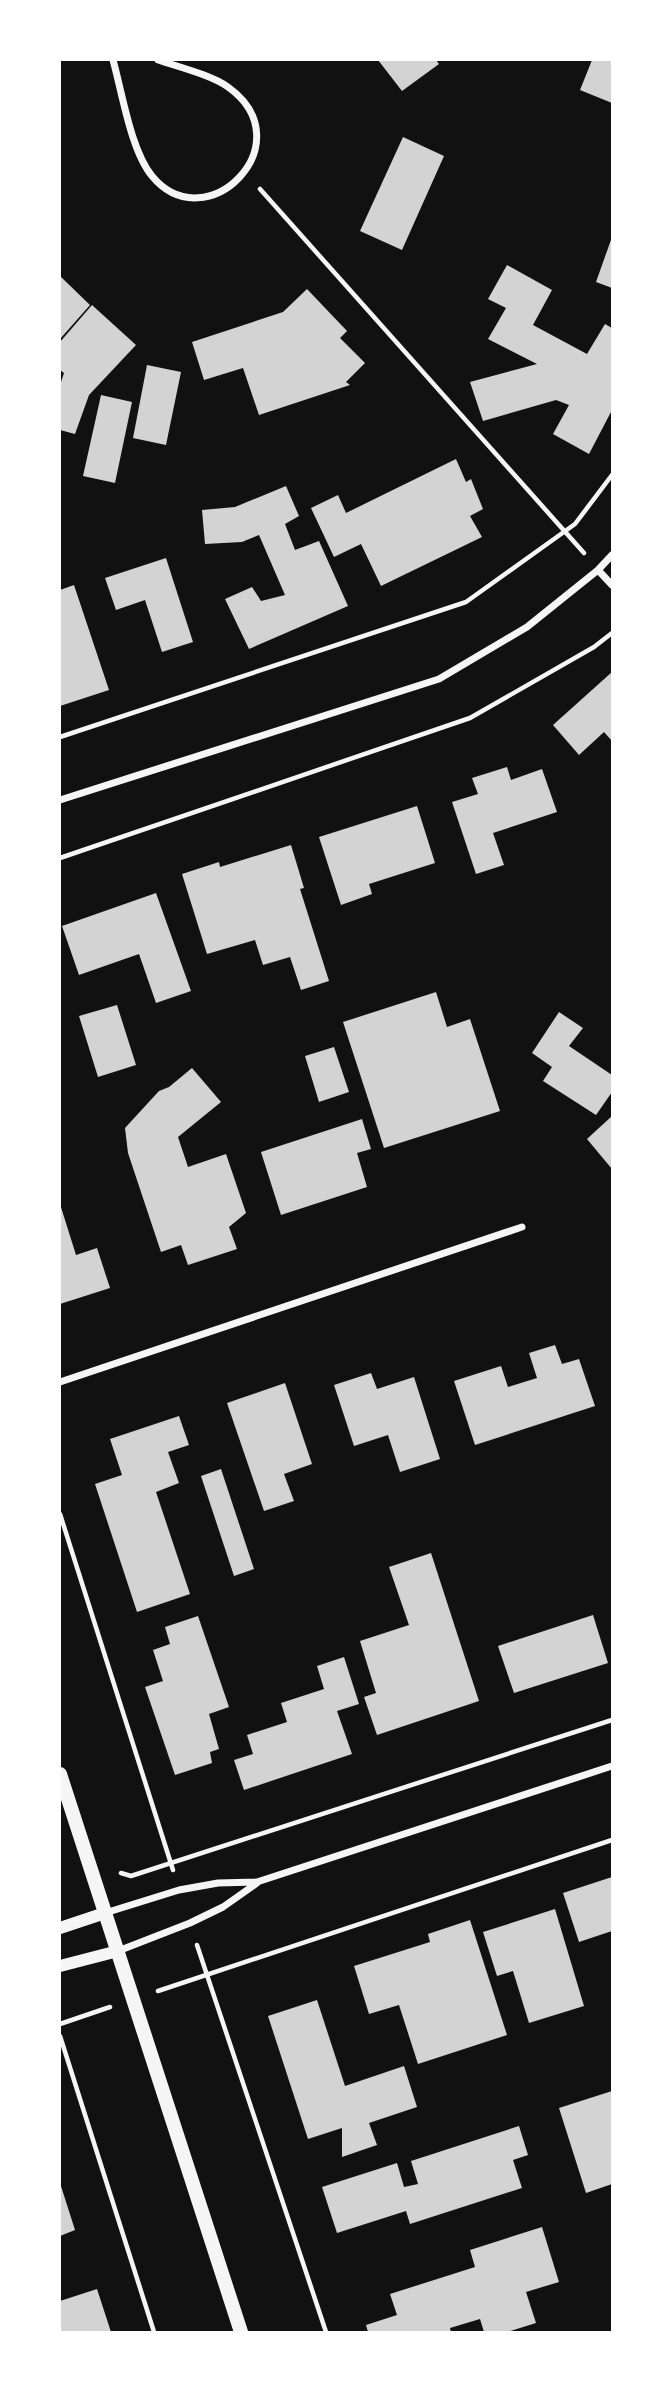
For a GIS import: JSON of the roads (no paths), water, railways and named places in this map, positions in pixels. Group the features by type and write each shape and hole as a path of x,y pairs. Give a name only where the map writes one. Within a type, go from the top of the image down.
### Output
{"main road":[{"path":"60,1774 241,2333"}],"street":[{"path":"113,60 140,158 160,184 179,194 198,197 228,188 242,178 253,157 256,141 253,119 243,102 224,84 158,60"},
{"path":"60,800 439,679 527,627 598,570 612,555"},
{"path":"598,570 612,585"},
{"path":"60,1382 522,1227"},
{"path":"60,1928 179,1890 218,1883 257,1882 612,1766"},
{"path":"60,1966 118,1951 190,1923 223,1907 257,1882"}]}
